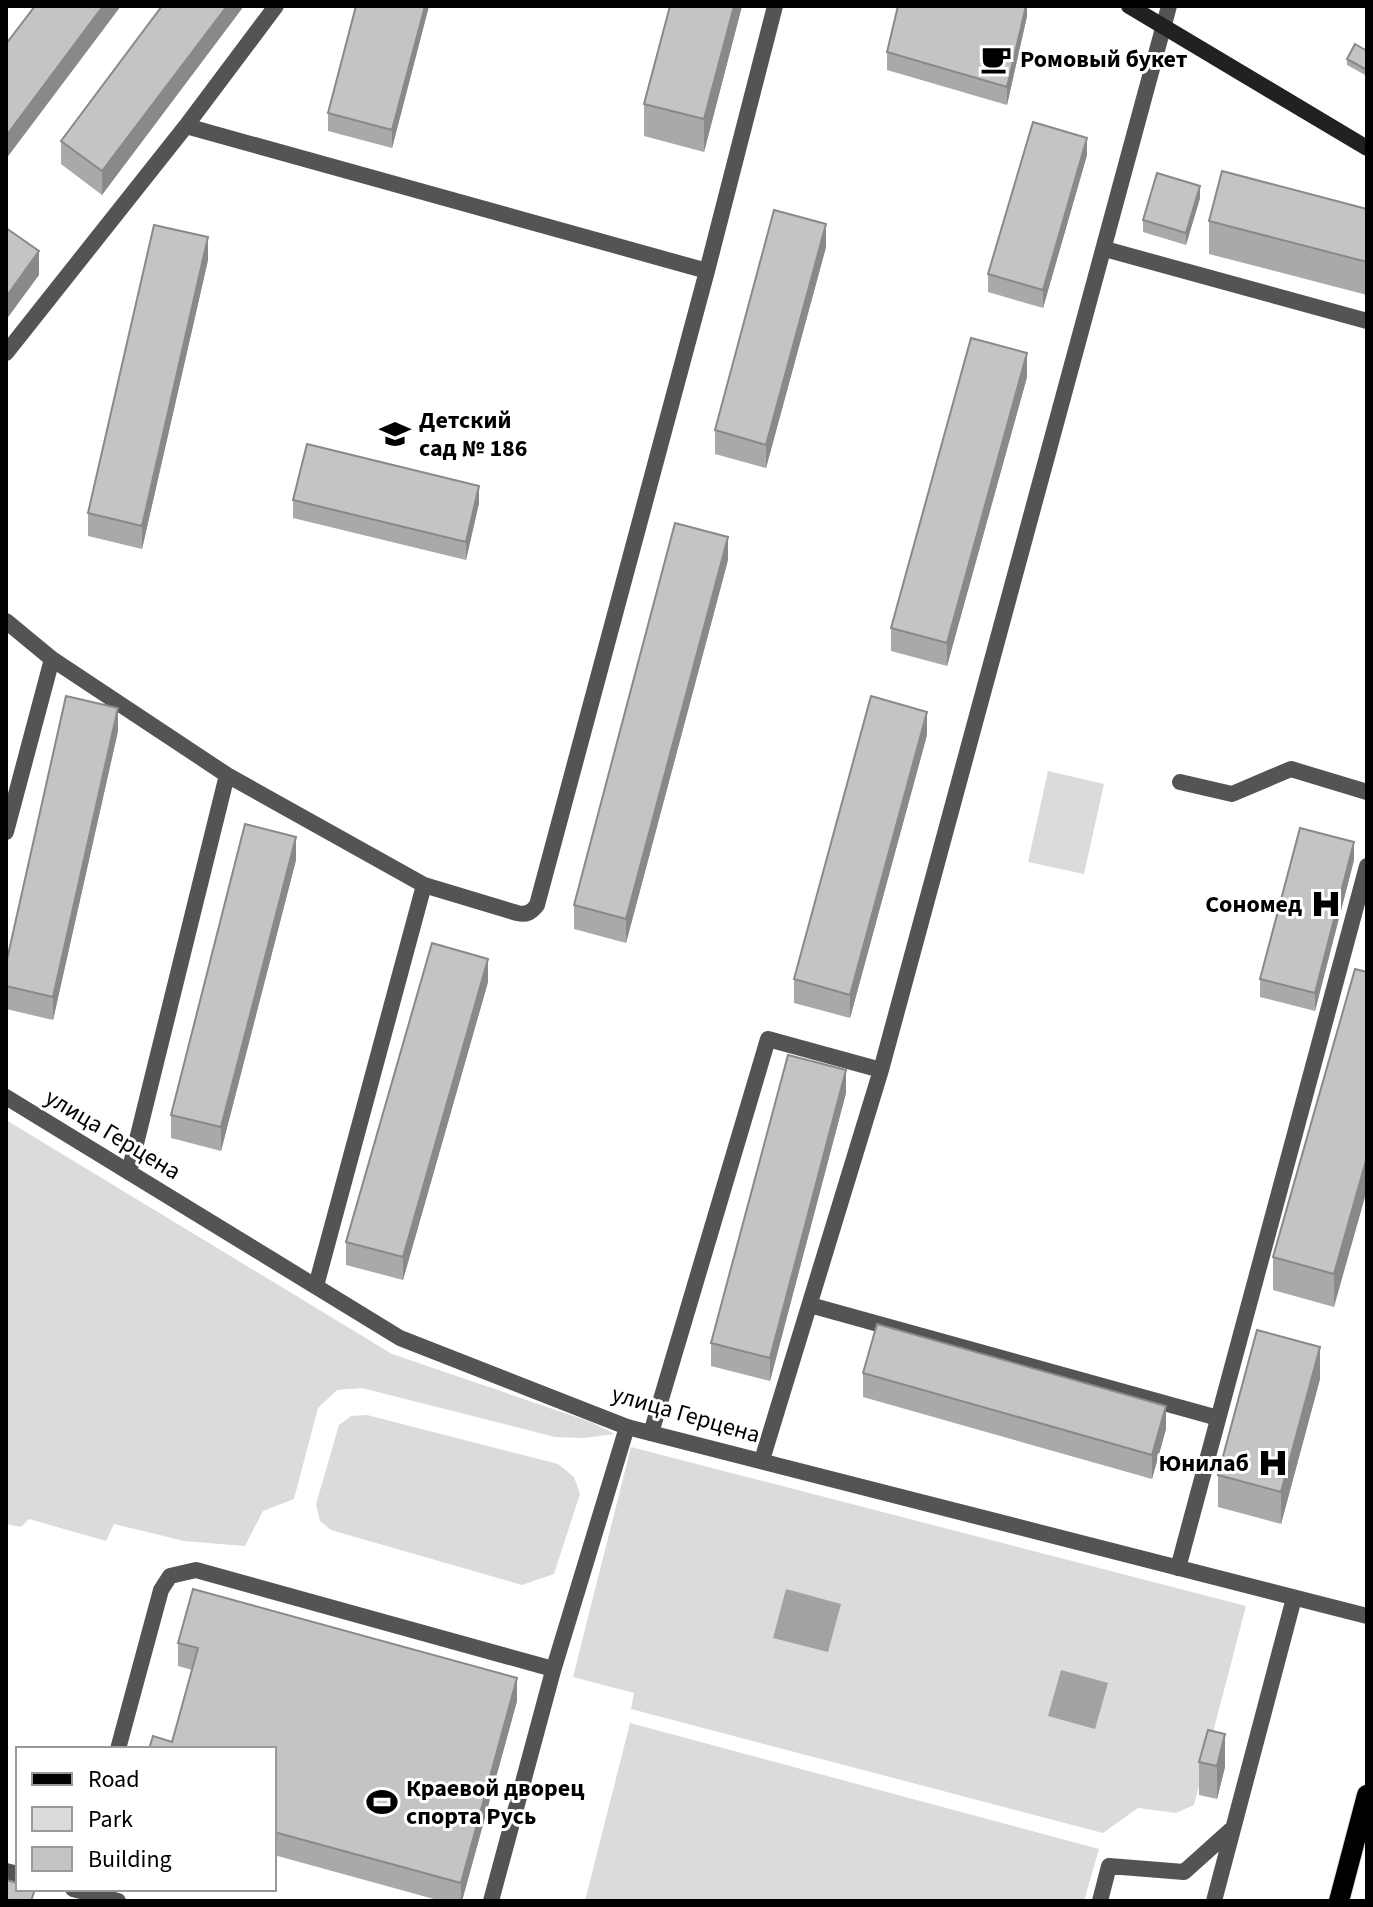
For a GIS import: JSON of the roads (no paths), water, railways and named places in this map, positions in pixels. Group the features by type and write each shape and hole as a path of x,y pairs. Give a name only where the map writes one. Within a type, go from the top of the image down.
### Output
{"main road":[{"path":"1129,6 1367,148"},
{"path":"1339,1901 1367,1795"}],"street":[{"path":"6,353 186,126 276,6"},
{"path":"6,621 52,659 227,775 424,885 525,914 537,905 775,6"},
{"path":"762,1460 881,1070 1169,6"},
{"path":"186,126 707,271"},
{"path":"1105,249 1367,321"},
{"path":"6,832 52,659"},
{"path":"1180,782 1232,794 1291,769 1367,792"},
{"path":"129,1172 227,775"},
{"path":"1178,1568 1367,866"},
{"path":"316,1286 424,885"},
{"path":"651,1433 768,1039 881,1070"},
{"name":"улица Герцена","path":"6,1097 400,1338 627,1427 1367,1616"},
{"path":"810,1305 1218,1418"},
{"path":"491,1901 553,1669 627,1427"},
{"path":"119,1747 161,1590 170,1576 196,1570 553,1669"},
{"path":"1214,1901 1294,1598"},
{"path":"1100,1901 1109,1866 1184,1872 1233,1828"},
{"path":"80,1891 118,1901"}],"place":[{"name":"Ромовый букет","path":"996,59"},
{"name":"Детский сад № 186","path":"395,434"},
{"name":"Сономед","path":"1326,904"},
{"name":"Юнилаб","path":"1273,1463"},
{"name":"Краевой дворец спорта Русь","path":"382,1802"}]}
